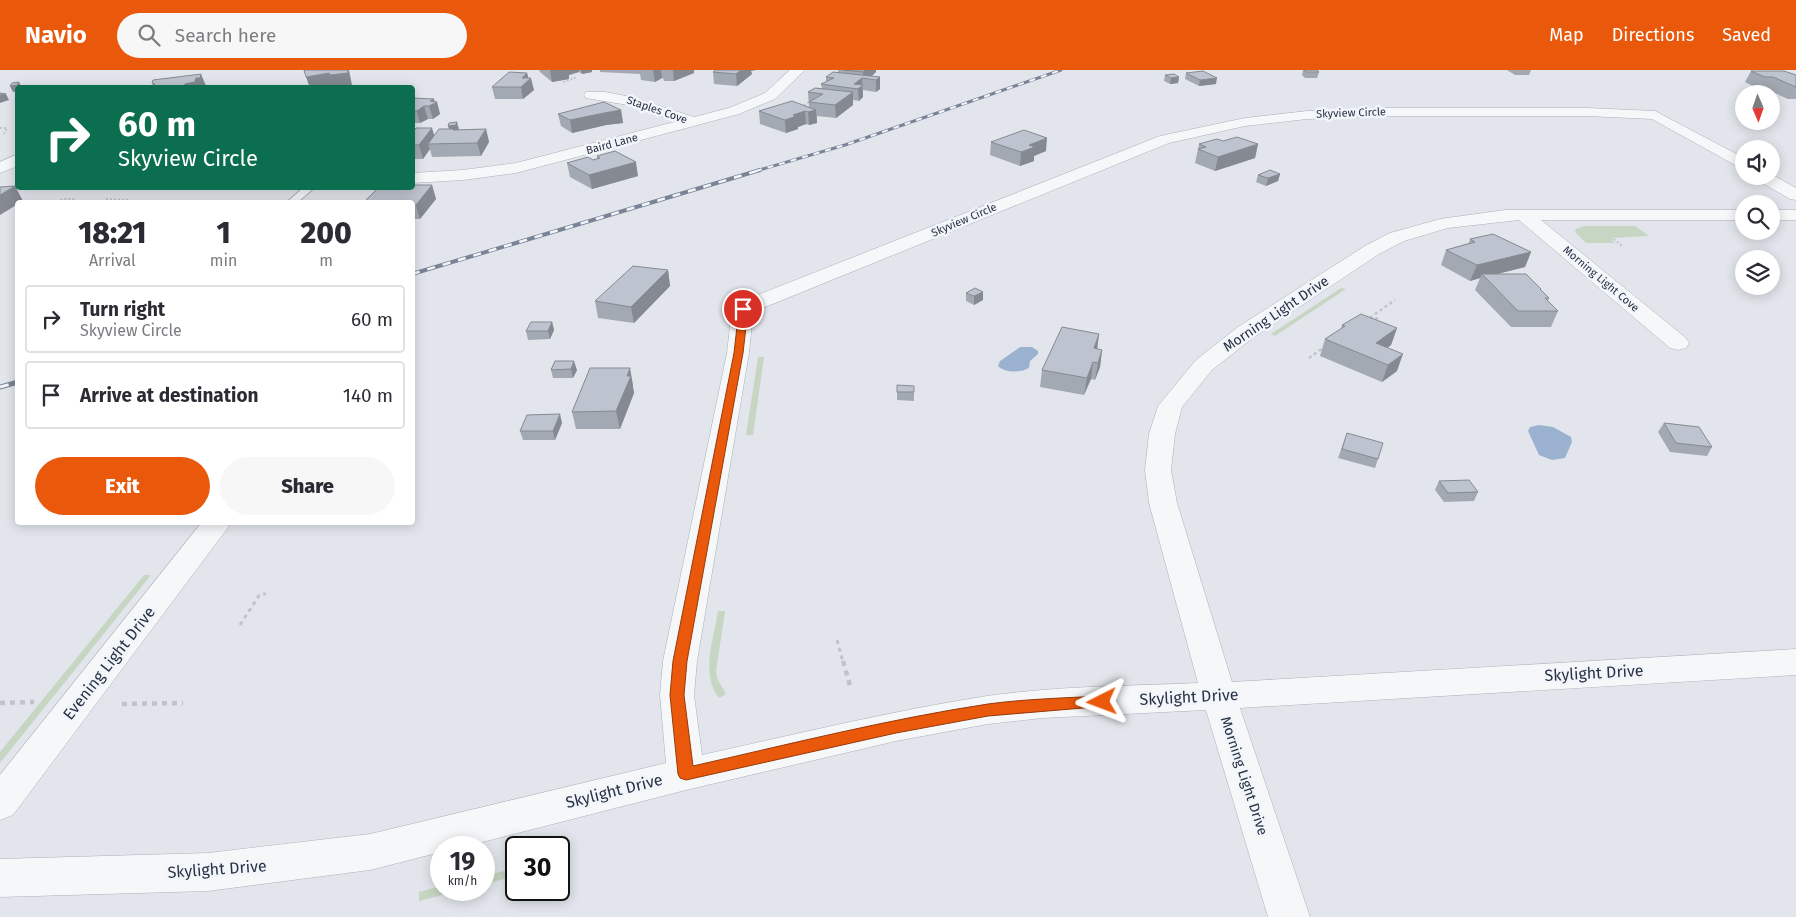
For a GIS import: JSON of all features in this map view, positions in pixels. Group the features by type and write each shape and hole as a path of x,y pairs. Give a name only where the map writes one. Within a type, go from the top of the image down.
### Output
{"street":[{"name":"Baird Lane","path":"415,178 463,175 516,168 734,111 770,96 798,70"},
{"name":"Staples Cove","path":"591,95 616,97 638,102 694,122"},
{"name":"Skyview Circle","path":"686,774 677,695 680,661 738,353 743,309 1165,139 1245,122 1307,115 1360,112 1587,112 1656,115 1735,160"},
{"path":"0,168 15,160"},
{"path":"0,179 15,179"},
{"path":"1778,185 1796,196"},
{"name":"Morning Light Drive","path":"1289,917 1219,696 1162,503 1158,470 1162,434 1170,406 1204,365 1246,332 1382,243 1412,232 1446,223 1523,215 1735,215"},
{"name":"Morning Light Cove","path":"1523,215 1678,344"},
{"path":"1780,215 1796,215"},
{"name":"Evening Light Drive","path":"0,803 216,525"},
{"name":"Skylight Drive","path":"0,878 208,872 306,862 370,852 686,774 896,727 988,710 1043,704 1219,696 1796,662"}],"lane":[{"path":"294,200 307,190"}],"path":[{"path":"563,82 575,78 572,76"},
{"path":"807,108 801,108 809,102"},
{"path":"0,128 7,128 4,134"},
{"path":"61,200 75,199"},
{"path":"106,199 129,200"},
{"path":"1378,319 1371,317 1395,300"},
{"path":"1309,358 1333,341"},
{"path":"240,625 260,594 266,594"},
{"path":"837,640 851,689"},
{"path":"0,703 36,702"},
{"path":"122,704 183,703"}],"green space":[{"path":"1584,226 1635,226 1649,236 1613,238 1612,241 1616,243 1586,243 1575,232 1576,229"},
{"path":"1341,288 1346,289 1275,336 1271,334"},
{"path":"758,357 764,357 753,435 746,435"},
{"path":"144,575 151,575 0,763 0,752"},
{"path":"718,611 725,611 716,672 726,694 719,698 713,688 709,667"},
{"path":"505,871 505,879 495,881 495,873"},
{"path":"430,889 430,898 419,901 419,892"}],"water":[{"path":"1020,347 1032,347 1038,351 1038,354 1030,361 1029,368 1013,372 998,366 1000,361"},
{"path":"1539,425 1553,427 1571,437 1572,442 1565,458 1552,460 1539,455 1528,431 1530,427"}],"building":[{"path":"304,70 348,70 348,73 330,75 329,73 306,77"},
{"path":"715,70 741,70 736,74 713,72"},
{"path":"843,70 865,70 863,72"},
{"path":"1304,70 1317,70 1319,72 1306,72"},
{"path":"1203,71 1217,78 1200,80 1186,73"},
{"path":"1751,71 1784,71 1796,75 1796,87 1773,77 1765,77"},
{"path":"509,72 527,73 522,78 531,78 521,87 492,87"},
{"path":"833,72 880,77 876,80 862,78 854,84 863,85 858,89 821,84 834,78 826,77"},
{"path":"201,74 200,78 196,78 195,82 185,85 153,85 155,84 152,83 153,80"},
{"path":"1174,74 1179,77 1171,78 1165,75"},
{"path":"19,82 17,85 10,86 12,83"},
{"path":"815,88 853,92 835,105 809,102 823,94 808,92"},
{"path":"415,98 434,99 430,101 437,102 424,106 415,111"},
{"path":"792,101 816,110 805,111 785,120 759,111"},
{"path":"604,102 621,110 570,120 558,114"},
{"path":"457,122 456,125 448,126 449,123"},
{"path":"432,128 419,145 415,145 415,129"},
{"path":"439,129 486,129 477,143 428,144"},
{"path":"1024,130 1047,138 1029,145 1035,147 1021,152 991,142"},
{"path":"1237,137 1258,144 1218,157 1198,149 1206,147 1199,144 1217,139 1223,141"},
{"path":"615,151 636,162 589,175 567,163 588,157 593,160 600,158 597,156"},
{"path":"1270,170 1280,174 1268,178 1258,175"},
{"path":"415,185 432,185 416,205 415,200 366,200 376,190 415,190"},
{"path":"15,186 0,195 0,187"},
{"path":"1493,234 1531,252 1477,265 1446,250 1475,242 1470,239"},
{"path":"633,266 668,270 631,307 595,301"},
{"path":"1482,274 1526,274 1549,298 1545,298 1558,311 1518,311"},
{"path":"975,288 983,292 974,296 966,293"},
{"path":"1361,314 1397,328 1376,343 1403,354 1388,365 1325,339 1345,326 1342,325"},
{"path":"531,322 552,322 548,331 526,331"},
{"path":"1062,327 1099,334 1094,348 1102,350 1098,363 1093,362 1087,378 1042,370"},
{"path":"555,361 574,361 571,369 551,370"},
{"path":"590,368 630,368 627,376 631,376 616,411 572,412"},
{"path":"897,385 914,386 914,392 897,392"},
{"path":"560,414 553,431 520,431 527,415"},
{"path":"1664,423 1699,427 1712,447 1676,443"},
{"path":"1347,433 1383,443 1378,459 1342,449"},
{"path":"1469,480 1478,492 1448,493 1439,481"}],"railway":[{"path":"756,171 845,145 1061,70"},
{"path":"415,273 760,170"},
{"path":"0,387 15,383"}],"route":[{"path":"743,309 738,353 680,661 677,695 686,774 896,727 988,710 1043,704 1102,702"}]}
